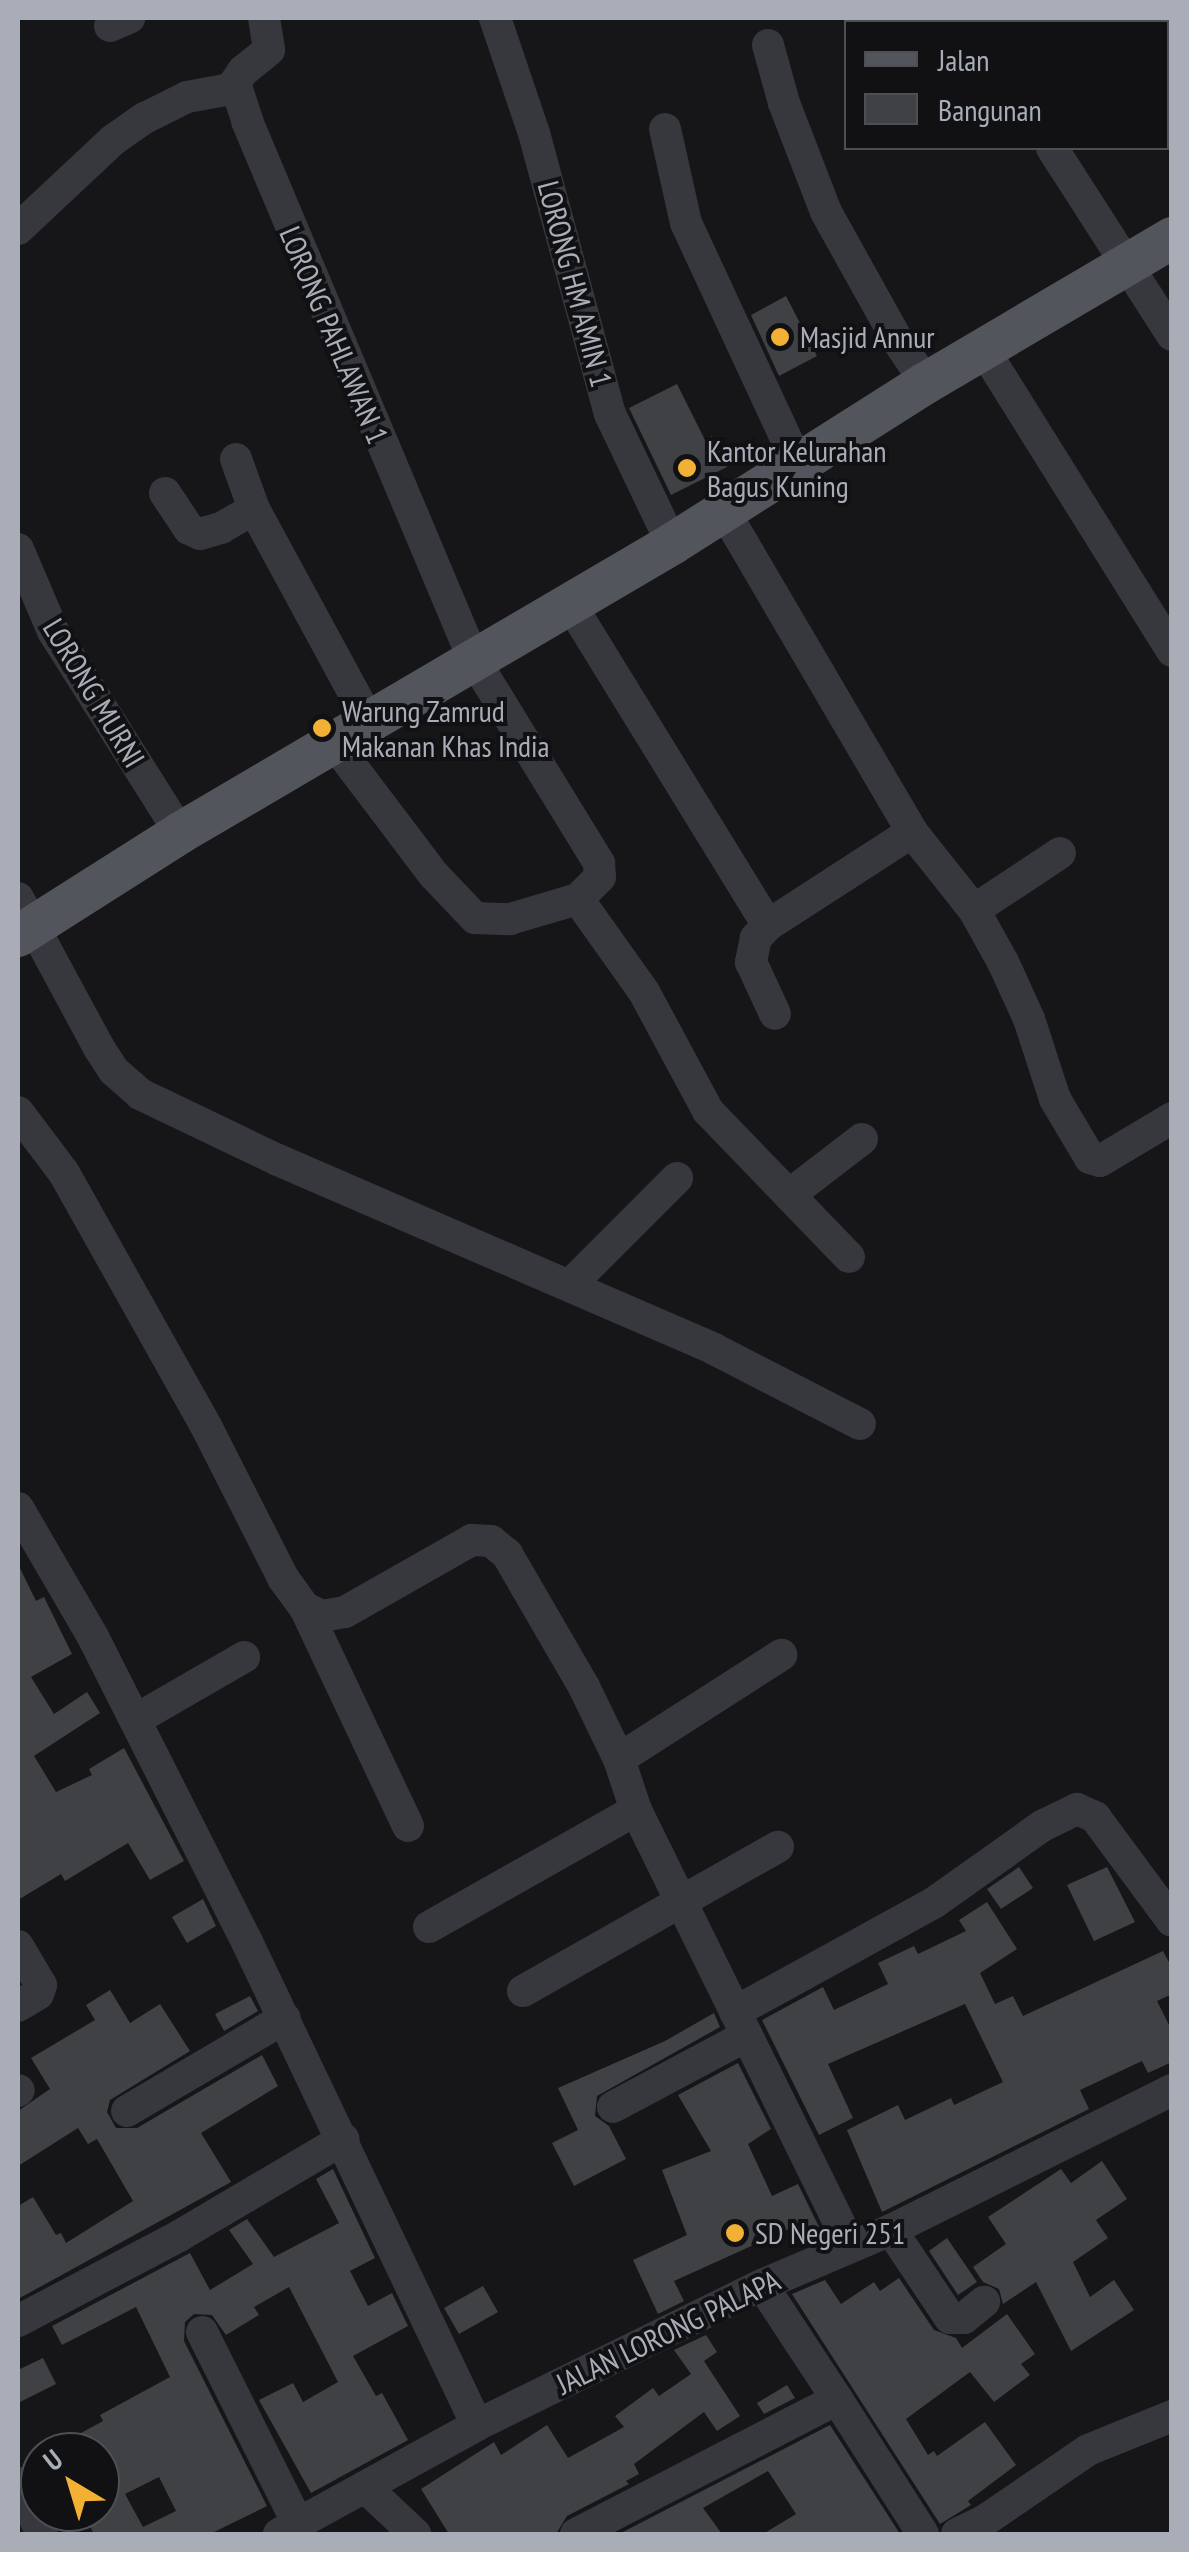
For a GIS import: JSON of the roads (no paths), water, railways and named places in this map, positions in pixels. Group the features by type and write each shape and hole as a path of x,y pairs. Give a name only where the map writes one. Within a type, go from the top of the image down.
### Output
{"main road":[{"path":"22,920 672,544 926,383 1172,238"}],"street":[{"path":"18,229 99,153 145,118 187,97 236,88 243,71 269,50 264,18"},
{"name":"LORONG HM AMIN 1","path":"496,18 534,133 610,414 672,544"},
{"path":"768,46 784,103 826,212 896,338 926,383"},
{"name":"LORONG PAHLAWAN 1","path":"236,88 352,379 473,658 599,863 600,877 578,899"},
{"path":"665,129 686,223 798,464"},
{"path":"1053,150 1172,335"},
{"path":"984,350 1172,651"},
{"path":"236,459 351,732 470,914 496,921 578,899 644,992 708,1111 849,1257"},
{"path":"165,493 189,529 200,534 221,528 254,509"},
{"path":"724,511 912,832 974,910 1029,1019 1055,1098 1090,1158 1100,1161 1172,1118"},
{"name":"LORONG MURNI","path":"18,549 53,631 180,832"},
{"path":"569,602 768,925"},
{"path":"774,1014 756,980 750,956 752,943 768,925 912,832"},
{"path":"974,910 1060,853"},
{"path":"22,920 107,1062 140,1094 278,1160 714,1348 860,1424"},
{"path":"18,1112 64,1173 207,1428 282,1578 305,1608 408,1826"},
{"path":"789,1195 862,1139"},
{"path":"570,1284 677,1178"},
{"path":"18,1508 94,1637 136,1720 344,2139 477,2425"},
{"path":"305,1608 322,1616 345,1612 478,1538 491,1540 507,1554 619,1759 636,1810 850,2245"},
{"path":"619,1759 781,1655"},
{"path":"136,1720 244,1657"},
{"path":"429,1928 636,1810"},
{"path":"613,2107 934,1902 1042,1826 1077,1810 1095,1818 1172,1922"},
{"path":"523,1991 778,1847"},
{"path":"18,1946 41,1985 38,1994 18,2006"},
{"path":"127,2111 285,2018"},
{"name":"JALAN LORONG PALAPA","path":"288,2530 477,2425 762,2285 891,2230 1172,2090"},
{"path":"18,2321 179,2236 344,2139"},
{"path":"891,2230 950,2318 964,2318 984,2302"},
{"path":"762,2285 923,2534"},
{"path":"202,2332 288,2530"},
{"path":"576,2534 837,2399"},
{"path":"957,2534 984,2521 1088,2450 1172,2416"},
{"path":"18,2483 42,2534"},
{"path":"366,2487 414,2534"}],"place":[{"name":"Masjid Annur","path":"780,337"},
{"name":"Kantor Kelurahan Bagus Kuning","path":"687,468"},
{"name":"Warung Zamrud Makanan Khas India","path":"322,728"},
{"name":"SD Negeri 251","path":"735,2233"}]}
